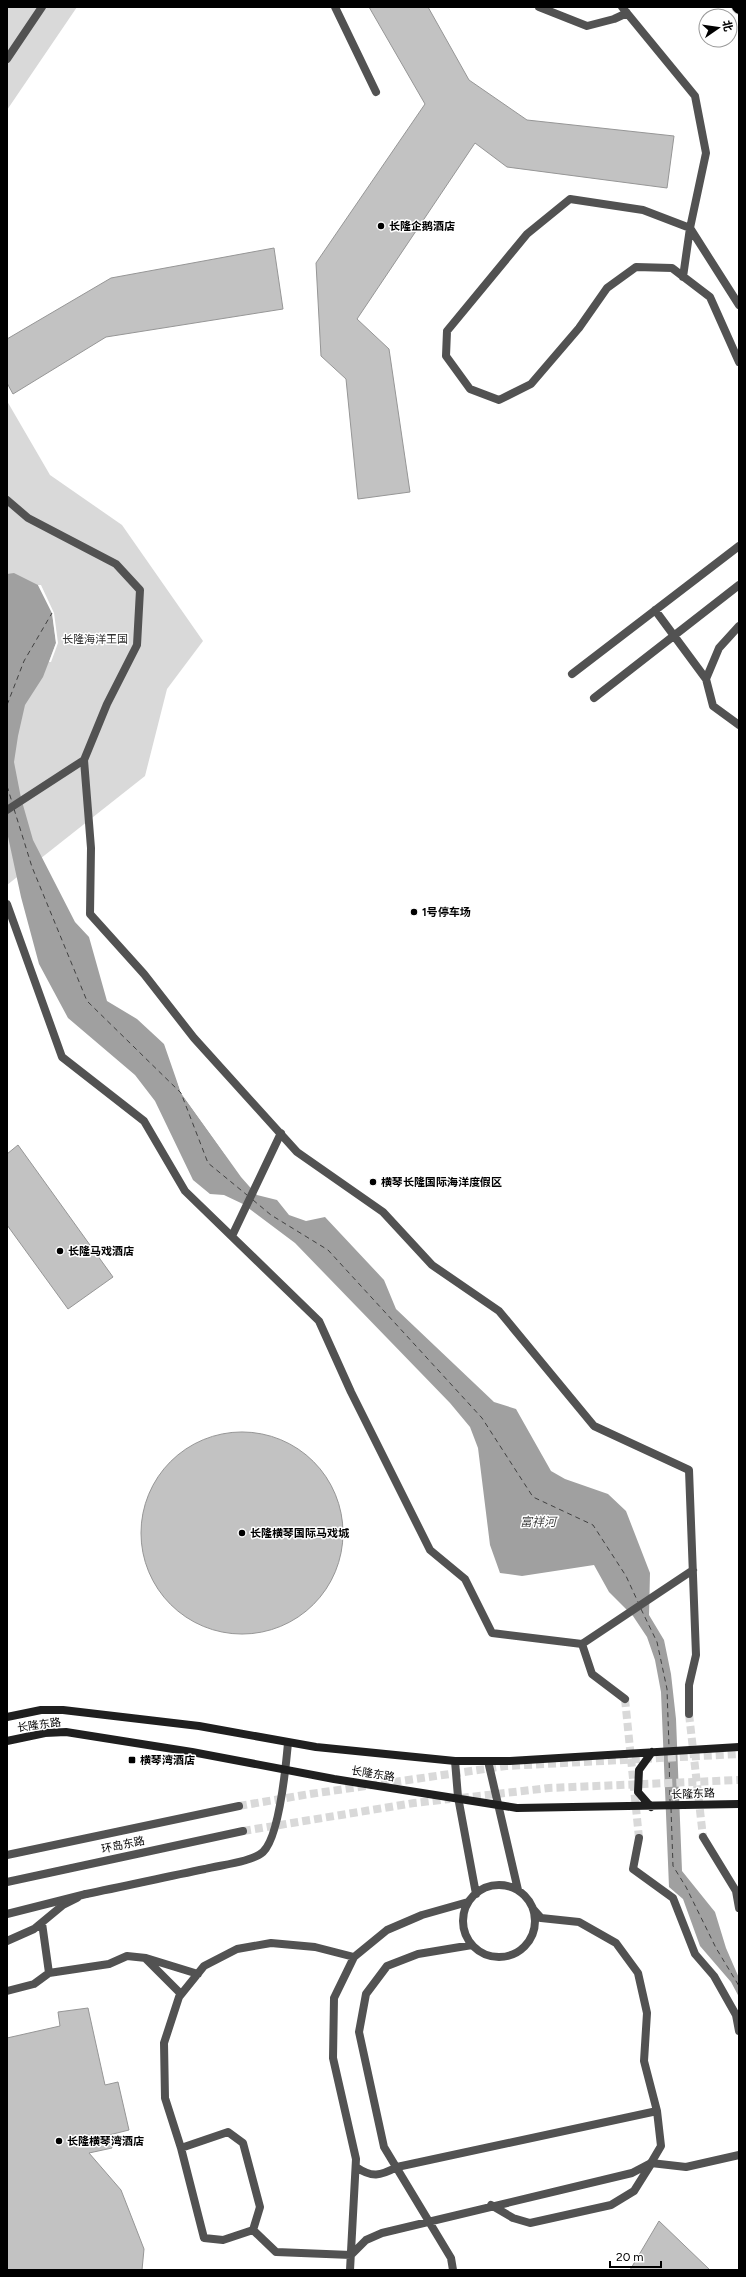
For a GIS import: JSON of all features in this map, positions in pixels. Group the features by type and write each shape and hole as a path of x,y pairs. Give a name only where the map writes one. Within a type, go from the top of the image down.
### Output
{"main road":[{"name":"长隆东路","path":"7,1717 41,1710 63,1710 199,1726 288,1743 455,1761 488,1761 739,1746"},
{"name":"长隆东路","path":"7,1741 45,1733 66,1732 192,1752 381,1786 458,1797 517,1808 652,1807 739,1804"},
{"path":"652,1752 639,1770 638,1792 652,1807"}],"street":[{"path":"7,59 42,7"},
{"path":"335,7 376,92"},
{"path":"539,7 587,26 614,20 624,10 695,96 706,153 690,228 683,277"},
{"path":"739,305 690,228 643,210 570,199 527,234 447,331 446,356 470,389 499,400 531,384 579,328 607,288 636,267 672,268 710,297 739,362"},
{"path":"7,500 28,518 116,564 140,590 137,645 106,704 84,760 91,848 90,914 144,974 194,1038 297,1152 383,1212 432,1264 499,1311 594,1426 689,1470 696,1655 689,1685 689,1714"},
{"path":"572,674 739,546"},
{"path":"594,698 739,585"},
{"path":"655,610 706,679 713,706 739,726"},
{"path":"706,679 719,648 739,626"},
{"path":"7,810 84,760"},
{"path":"7,904 62,1056 144,1121 185,1191 319,1322 430,1550 465,1579 492,1634 582,1644 693,1570"},
{"path":"232,1236 281,1134"},
{"path":"582,1644 592,1674 625,1699"},
{"path":"7,1914 86,1894 255,1857 264,1852 272,1836 286,1769 288,1743"},
{"path":"455,1761 458,1797 476,1894"},
{"path":"488,1761 518,1890"},
{"name":"环岛东路","path":"7,1855 239,1806"},
{"name":"环岛东路","path":"7,1882 243,1831"},
{"path":"703,1837 736,1891 739,1908"},
{"path":"639,1838 633,1869 673,1898 695,1954 714,1976 736,2015 739,2031"},
{"path":"492,2205 513,2218 530,2223 611,2205 634,2191 661,2146 657,2111 644,2061 647,2013 638,1973 616,1943 579,1922 541,1918 533,1909 527,1898 518,1890 507,1886 496,1885 485,1888 476,1894 468,1902 464,1913 463,1924 472,1945 481,1953 493,1957 506,1957 517,1953 527,1945 533,1934 535,1921 533,1909"},
{"path":"7,1941 42,1923 48,1916 63,1905 86,1894"},
{"path":"350,2270 356,2159 347,2112 333,2058 334,1998 354,1957 387,1930 422,1915 468,1902"},
{"path":"42,1923 49,1973"},
{"path":"253,2230 223,2240 204,2238 181,2148 165,2098 164,2043 181,1994 204,1966 237,1949 271,1943 315,1947 354,1957"},
{"path":"453,2270 450,2258 384,2147 358,2032 366,1994 388,1966 418,1954 472,1945"},
{"path":"7,1991 34,1984 49,1973 109,1964 127,1956 146,1958 198,1974"},
{"path":"146,1958 181,1994"},
{"path":"356,2167 367,2175 384,2174 397,2167 657,2111"},
{"path":"181,2148 228,2132 243,2143 260,2207 253,2230"},
{"path":"253,2230 276,2252 351,2255 366,2240 382,2233 492,2205 632,2173 651,2163 686,2167 739,2155"}],"green space":[{"path":"7,7 77,7 7,110"},
{"name":"长隆海洋王国","path":"7,401 50,475 122,525 203,641 167,689 145,776 7,885"}],"water":[{"name":"富祥河","path":"14,573 38,585 52,613 56,643 43,677 25,705 18,736 14,762 21,798 33,840 75,922 89,937 107,1001 137,1019 164,1044 181,1093 241,1177 257,1195 277,1200 289,1215 306,1221 325,1217 384,1280 396,1309 494,1402 516,1409 551,1471 565,1479 608,1494 626,1511 650,1573 649,1615 664,1640 671,1674 676,1719 682,1871 715,1912 726,1948 739,1978 739,1997 731,1982 700,1946 683,1899 669,1887 661,1692 655,1660 647,1637 633,1616 609,1592 594,1565 522,1576 500,1573 490,1545 478,1448 470,1427 450,1403 295,1243 243,1204 224,1195 210,1194 193,1180 155,1101 135,1075 68,1018 39,964 21,897 7,832 7,574"}],"pier":[{"path":"38,585 41,585 54,613 58,643 51,662 49,662 56,643 52,613"},
{"path":"173,1059 183,1092 227,1153 225,1154 181,1093 171,1060"}],"building":[{"name":"长隆企鹅酒店","path":"369,7 428,7 469,80 527,120 674,136 667,188 507,167 475,143 357,319 389,349 410,492 358,499 346,379 321,356 316,263 425,104"},
{"path":"274,248 283,309 106,337 13,394 7,383 7,339 111,278"},
{"name":"长隆马戏酒店","path":"18,1145 113,1277 68,1309 7,1225 7,1154"},
{"name":"长隆横琴国际马戏城","path":"242,1432 262,1434 281,1440 298,1449 320,1469 335,1494 341,1513 343,1533 341,1553 335,1572 326,1589 306,1611 281,1626 262,1632 242,1634 222,1632 203,1626 186,1617 164,1597 149,1572 143,1553 141,1533 143,1513 149,1494 158,1477 178,1455 203,1440 222,1434"},
{"name":"长隆横琴湾酒店","path":"88,2008 105,2085 118,2082 129,2130 109,2135 112,2148 89,2153 121,2190 144,2249 142,2270 7,2270 7,2038 60,2026 58,2012"},
{"path":"659,2221 710,2270 630,2270"}],"ferry route":[{"path":"7,705 24,661 52,613"},
{"path":"7,786 12,802"},
{"path":"14,809 32,867 87,1001 181,1093 208,1163 247,1195"},
{"path":"253,1200 271,1215 328,1250 482,1418 533,1497 593,1525 626,1576 638,1602"},
{"path":"641,1609 657,1642 667,1689 669,1747"},
{"path":"669,1754 670,1801"},
{"path":"671,1808 673,1866 686,1887 716,1948 739,1986"}],"tunnel":[{"path":"625,1699 639,1838"},
{"path":"689,1714 703,1837"},
{"path":"239,1806 310,1794 506,1766 739,1754"},
{"path":"461,1798 549,1788 739,1780"},
{"path":"243,1831 414,1803 450,1799"}],"place":[{"name":"长隆企鹅酒店","path":"381,226"},
{"name":"1号停车场","path":"414,912"},
{"name":"横琴长隆国际海洋度假区","path":"373,1182"},
{"name":"长隆马戏酒店","path":"60,1251"},
{"name":"长隆横琴国际马戏城","path":"242,1533"},
{"name":"横琴湾酒店","path":"132,1760"},
{"name":"长隆横琴湾酒店","path":"59,2141"}]}
